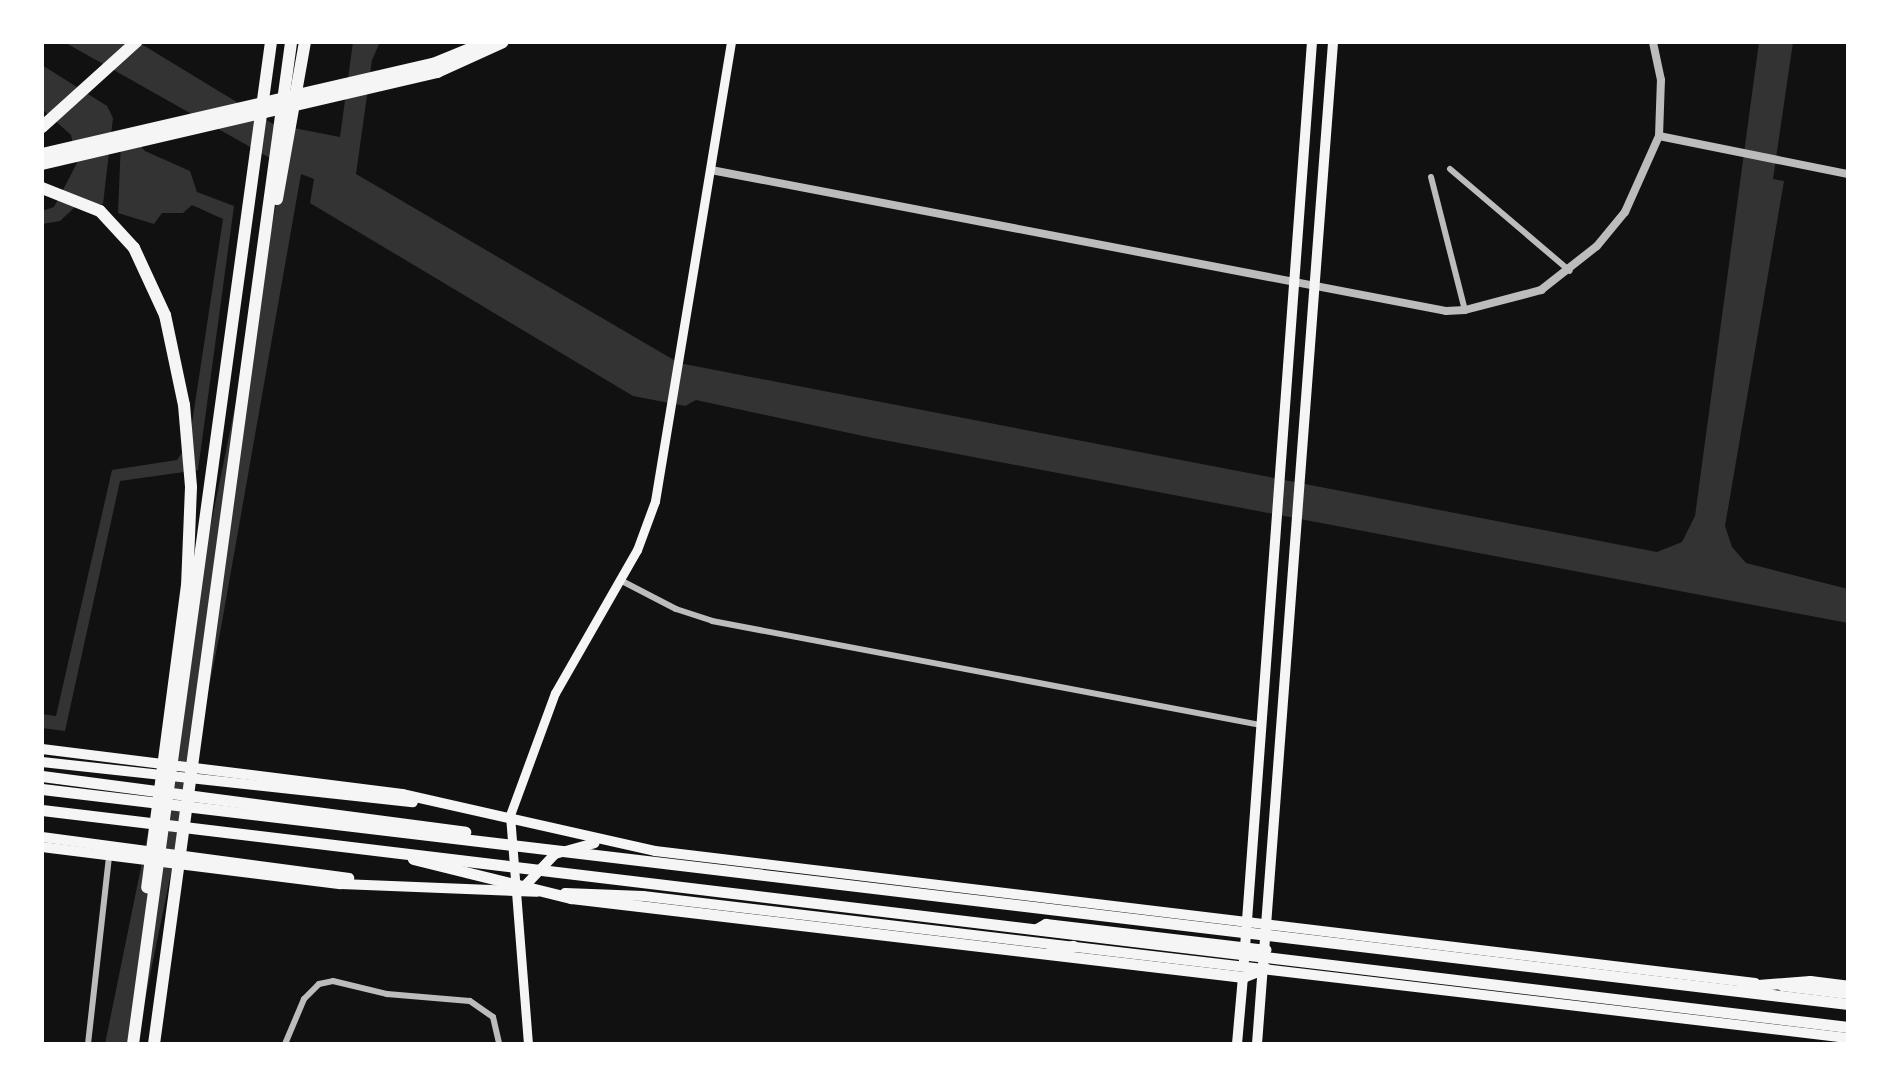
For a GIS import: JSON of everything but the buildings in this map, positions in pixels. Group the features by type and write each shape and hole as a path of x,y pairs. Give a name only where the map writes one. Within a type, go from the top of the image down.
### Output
{"highway":[{"path":"42,127 136,42"},
{"path":"133,1044 271,42"},
{"path":"154,1044 291,42"},
{"path":"260,280 305,42"},
{"path":"42,154 433,64 487,42"},
{"path":"42,164 437,72 503,42"},
{"path":"42,188 90,204 127,237 165,315 184,405 191,487 187,585 149,861 140,985"},
{"path":"42,776 419,822 555,850"},
{"path":"42,789 1848,1004"},
{"path":"42,810 1848,1027"},
{"path":"374,848 571,898 1044,954 1243,972 1265,968"},
{"path":"1044,954 1073,946"},
{"path":"1718,988 1810,981 1848,986"}],"main road":[{"path":"528,1044 520,892 510,815 555,693 649,523 674,409 731,42"},
{"path":"1237,1044 1298,282 1312,42"},
{"path":"1257,1044 1333,42"},
{"path":"42,749 204,766 455,804 510,815 602,842 1848,994"},
{"path":"42,762 139,775 455,804"},
{"path":"42,837 185,853 413,887"},
{"path":"520,892 555,854 602,842"},
{"path":"42,847 182,866 413,887 624,894 1073,946 1243,972"},
{"path":"1015,939 1046,924 1266,950"},
{"path":"1265,968 1848,1038"}],"street":[{"path":"711,170 1298,282 1465,310 1541,290 1570,271 1625,212 1659,136 1661,80 1653,42"},
{"path":"1659,136 1848,174"},
{"path":"1450,169 1570,271"},
{"path":"1431,177 1465,310"},
{"path":"620,580 682,612 712,621 1261,725"},
{"path":"88,1044 109,857"},
{"path":"285,1044 309,993 333,981 387,994 470,1001 493,1017 499,1044"}],"shaded area":[{"path":"64,42 138,42 273,124 340,137 353,42 380,42 372,60 356,174 679,363 1657,552 1682,542 1695,516 1759,42 1793,42 1773,179 1784,181 1725,526 1732,547 1746,563 1848,589 1848,623 868,437 696,400 685,406 633,396 310,203 314,179 301,174 221,628 136,1044 105,1044 284,166"},
{"path":"42,65 107,106 113,118 103,204 77,205 60,221 42,224 42,211 54,207 77,163 71,135 42,109"},
{"path":"132,136 145,151 190,171 197,192 234,206 198,470 120,481 65,731 42,728 42,714 56,716 112,470 177,460 189,443 223,219 192,205 183,213 162,213 154,224 118,213 121,140"}]}
